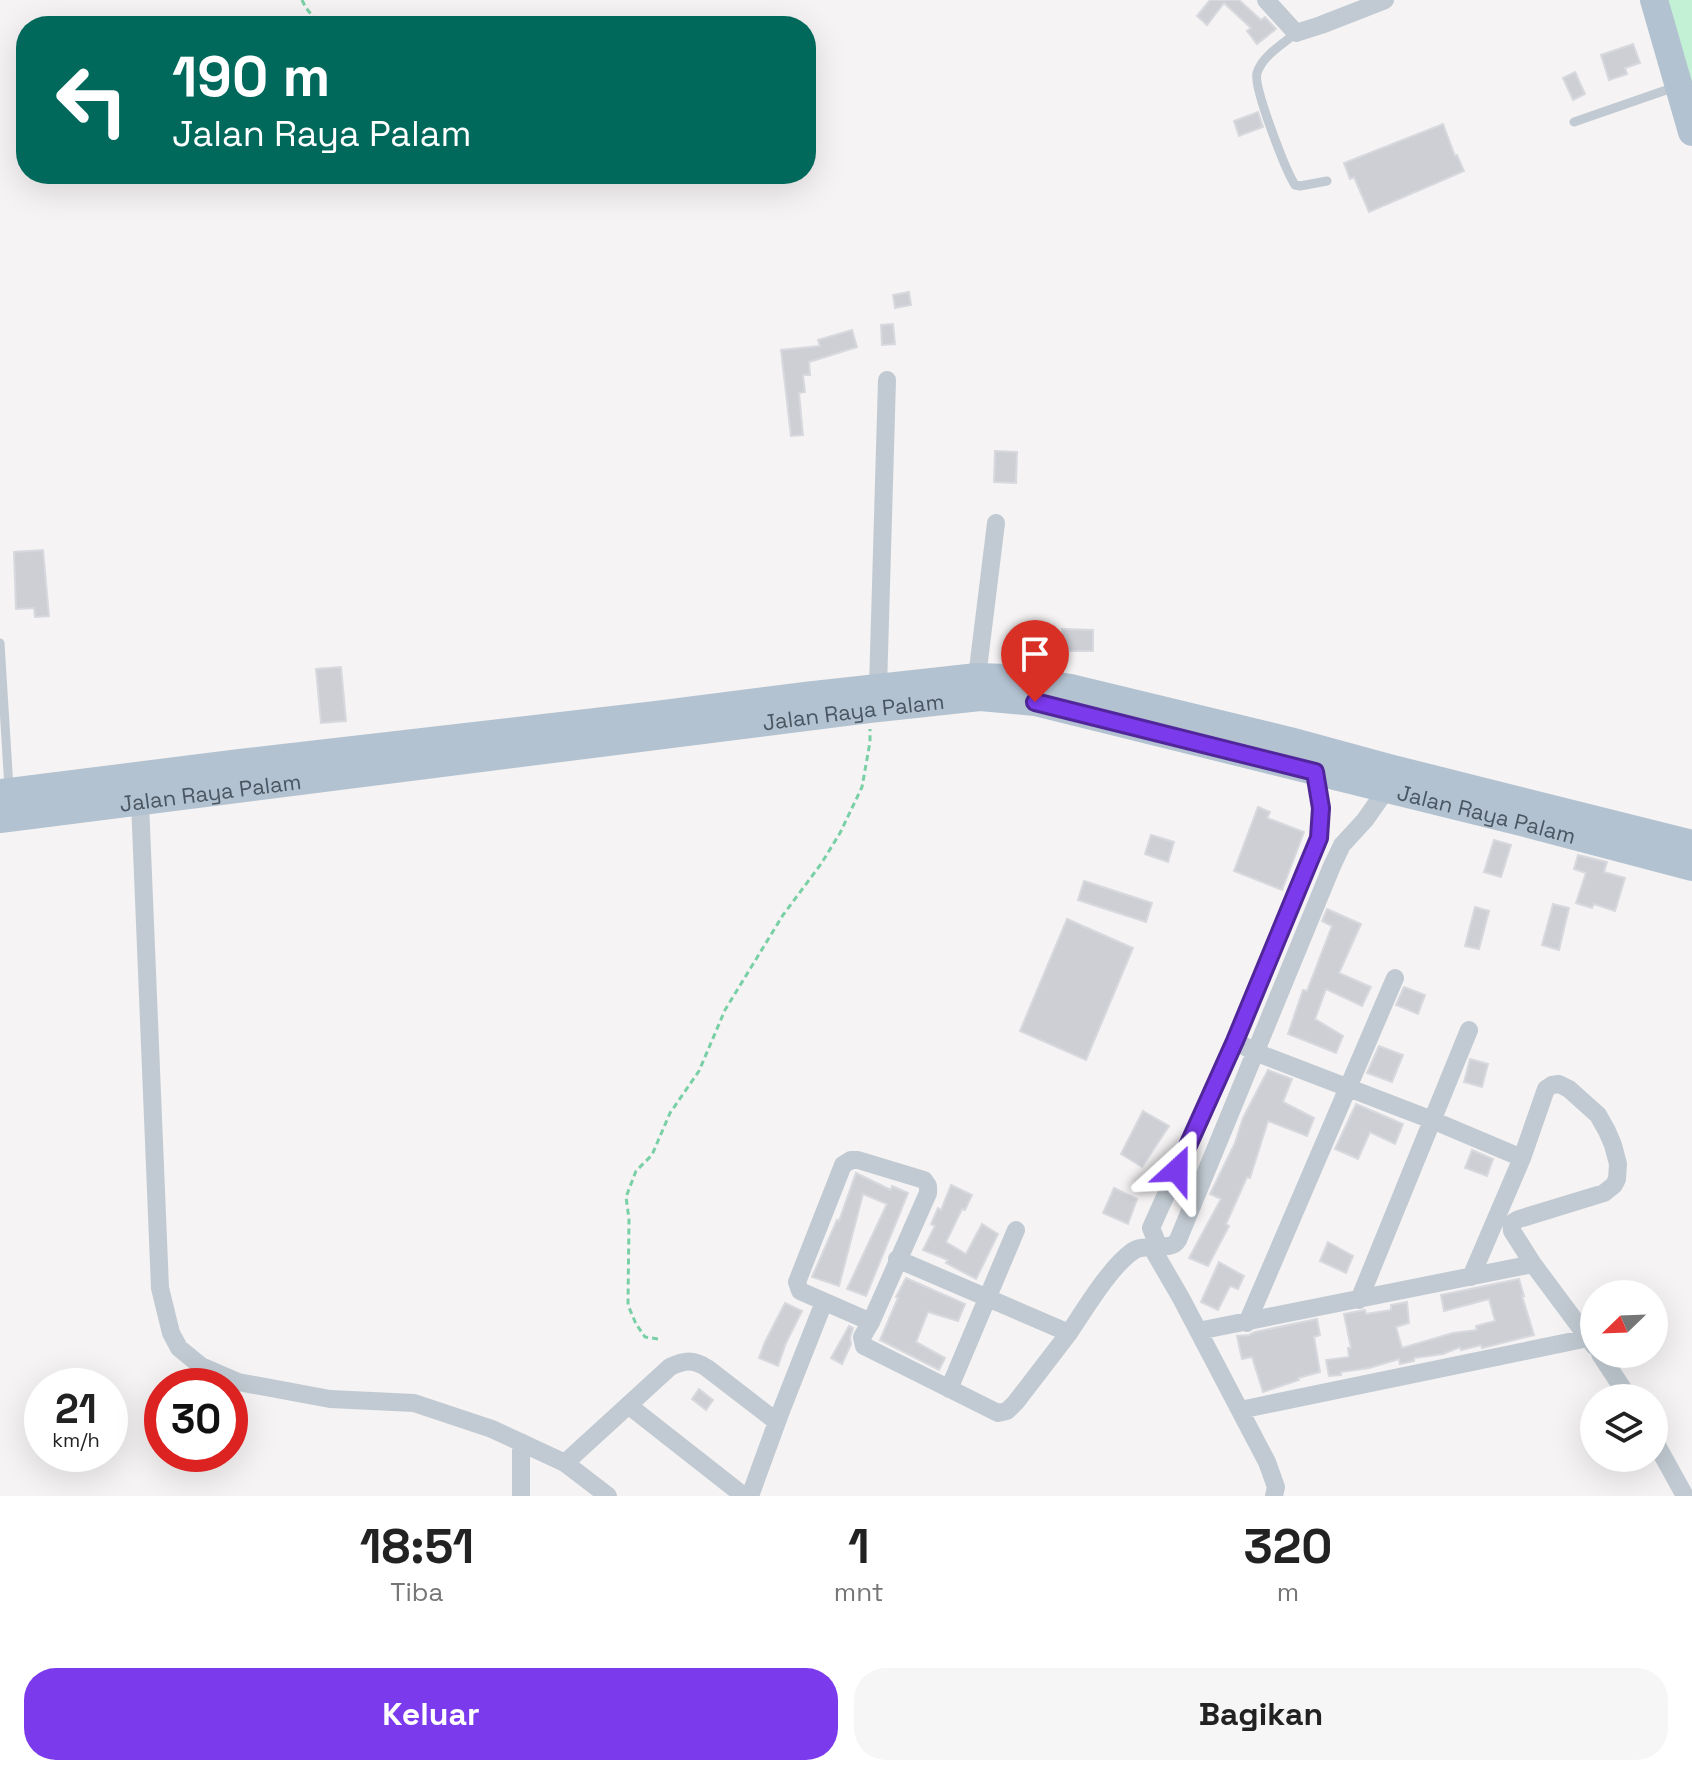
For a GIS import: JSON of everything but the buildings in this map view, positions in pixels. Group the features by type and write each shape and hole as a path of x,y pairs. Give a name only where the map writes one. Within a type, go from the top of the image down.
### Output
{"main road":[{"path":"1654,0 1692,132"},
{"name":"Jalan Raya Palam","path":"911,695 977,677 1008,678 1071,688 1389,768 1692,867"},
{"name":"Jalan Raya Palam","path":"5,793 240,763 874,698 911,695 980,697 1035,702 1386,790 1692,844"},
{"name":"Jalan Raya Palam","path":"0,819 874,698"}],"street":[{"path":"1266,0 1296,33 1385,0"},
{"path":"874,698 887,380"},
{"path":"977,677 996,523"},
{"path":"1274,1496 1274,1479 1155,1247 1151,1228 1235,1041 1319,838 1321,808 1315,772"},
{"path":"871,1322 800,1291 797,1282 847,1161 858,1160 924,1180 928,1186 928,1193 871,1322 862,1337 864,1346 998,1413 1007,1411 1016,1402 1101,1286 1133,1251 1165,1247 1178,1240 1342,845 1386,790"},
{"path":"140,802 160,1288 171,1333 179,1348 201,1366 238,1382 330,1399 414,1403 492,1429 565,1463 608,1496"},
{"path":"1319,838 1342,845"},
{"path":"1247,1323 1395,978"},
{"path":"1359,1300 1469,1030"},
{"path":"1235,1041 1255,1052 1348,1086 1522,1158"},
{"path":"1471,1277 1505,1219 1546,1089 1559,1084 1598,1115 1613,1145 1618,1164 1617,1179 1604,1193 1513,1221 1505,1219"},
{"path":"1505,1219 1517,1241 1580,1327"},
{"path":"949,1389 1016,1230"},
{"path":"897,1259 1069,1333"},
{"path":"1198,1331 1533,1264"},
{"path":"628,1405 747,1496 824,1302"},
{"path":"1240,1410 1580,1344"},
{"path":"565,1463 670,1367 684,1361 695,1361 707,1368 777,1422"},
{"path":"521,1442 521,1496"},
{"path":"1668,1465 1685,1496"}],"lane":[{"path":"1296,33 1272,52 1258,69 1256,78 1260,98 1295,185 1327,181"},
{"path":"1574,122 1679,86"},
{"path":"0,643 5,793"}],"path":[{"path":"658,1339 645,1337 628,1305 629,1219 626,1197 636,1171 652,1155 670,1113 699,1071 725,1010 783,915 840,833 862,787 874,698"}],"green space":[{"path":"1667,0 1692,0 1692,85"}],"route":[{"path":"1035,702 1315,772 1321,808 1319,838 1235,1041 1177,1170"}]}
